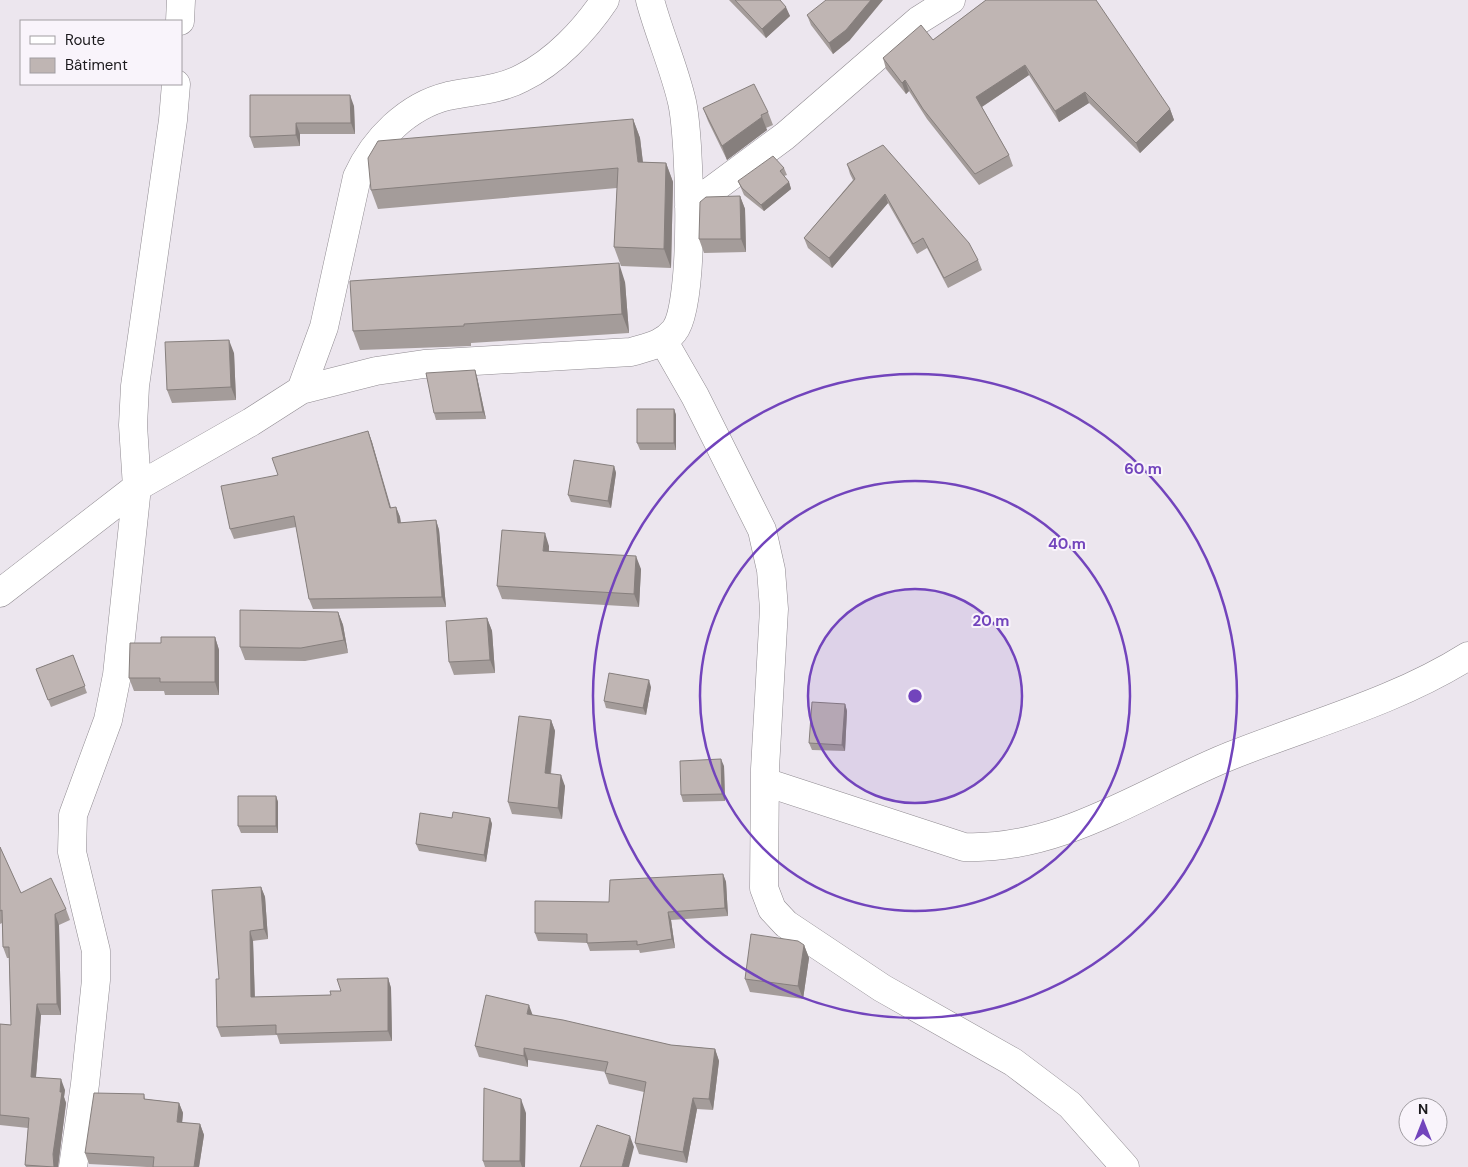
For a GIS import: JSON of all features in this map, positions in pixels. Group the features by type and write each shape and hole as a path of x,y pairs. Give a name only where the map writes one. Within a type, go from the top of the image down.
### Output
{"street":[{"path":"180,20 182,0"},
{"path":"301,390 324,327 357,177 366,157 397,122 419,107 446,96 487,89 522,79 555,56 592,20 605,0"},
{"path":"0,593 137,486 251,422 301,390 376,371 424,364 631,352 664,342 676,329 684,298 689,170 682,102 650,0"},
{"path":"689,207 785,136 919,20 951,0"},
{"path":"73,1167 85,1084 96,980 96,951 72,852 72,815 108,720 117,675 137,486 133,425 135,386 173,120 176,85"},
{"path":"664,342 695,396 757,522 771,570 774,609 765,782 764,888 772,909 786,924 882,988 1012,1062 1070,1105 1125,1167"},
{"path":"765,782 964,847 990,848 1020,844 1086,823 1228,757 1418,685 1468,656"}],"building":[{"path":"735,0 780,0 786,7 762,29"},
{"path":"826,0 871,0 846,30 829,43 807,15"},
{"path":"986,0 1096,0 1170,109 1136,143 1085,92 1055,111 1025,65 976,97 1009,155 975,174 923,109 905,80 902,83 883,58 921,25 933,40"},
{"path":"754,84 768,112 761,115 762,117 722,146 703,108"},
{"path":"250,95 350,95 351,123 296,123 296,135 250,137"},
{"path":"633,119 638,162 666,163 664,249 614,247 618,168 371,190 368,158 378,141"},
{"path":"883,145 969,243 978,260 944,278 923,238 913,244 885,194 829,258 804,238 855,179 847,164"},
{"path":"773,156 784,168 780,171 789,182 761,205 742,188 738,181"},
{"path":"740,196 741,239 699,239 700,202 706,197"},
{"path":"619,263 622,314 464,324 464,326 353,331 350,281"},
{"path":"229,340 231,387 167,390 165,342"},
{"path":"475,370 483,412 434,413 426,373"},
{"path":"637,409 674,409 674,443 637,443"},
{"path":"368,431 390,508 396,507 398,523 436,520 442,597 309,599 294,516 230,529 221,486 278,475 272,458"},
{"path":"574,460 614,466 608,501 568,495"},
{"path":"502,530 545,533 543,551 636,556 634,594 497,586"},
{"path":"240,610 338,612 344,640 301,648 240,647"},
{"path":"487,618 490,660 449,662 446,621"},
{"path":"161,637 215,637 215,682 160,682 160,678 129,678 130,643 161,643"},
{"path":"73,655 85,686 48,700 36,669"},
{"path":"609,673 649,680 643,708 604,701"},
{"path":"812,702 845,704 842,745 809,743"},
{"path":"519,716 551,720 545,773 561,775 558,808 508,802"},
{"path":"721,759 722,794 681,795 680,761"},
{"path":"238,796 276,796 276,826 238,826"},
{"path":"453,812 490,818 484,855 416,844 420,813 452,818"},
{"path":"0,847 21,893 51,878 66,909 55,914 57,1004 37,1004 31,1077 61,1079 60,1092 62,1092 53,1154 54,1167 25,1165 29,1118 0,1115 0,1024 11,1025 9,947 3,947 2,910 0,911"},
{"path":"723,874 725,908 668,912 672,939 637,945 637,941 587,943 587,934 535,933 535,901 609,902 610,880"},
{"path":"261,887 264,929 250,931 251,997 331,995 330,991 341,991 337,979 388,978 388,1031 276,1034 276,1025 217,1027 216,979 219,979 212,890"},
{"path":"751,934 798,941 804,945 798,986 745,979"},
{"path":"486,995 529,1005 527,1014 563,1020 671,1045 715,1049 709,1099 693,1098 683,1152 635,1143 646,1082 605,1073 608,1062 524,1048 524,1056 475,1046"},
{"path":"484,1088 521,1099 520,1161 483,1161"},
{"path":"94,1093 144,1094 144,1099 179,1103 177,1122 200,1124 194,1167 153,1167 154,1157 85,1153"},
{"path":"597,1125 630,1136 622,1167 580,1167"}]}
